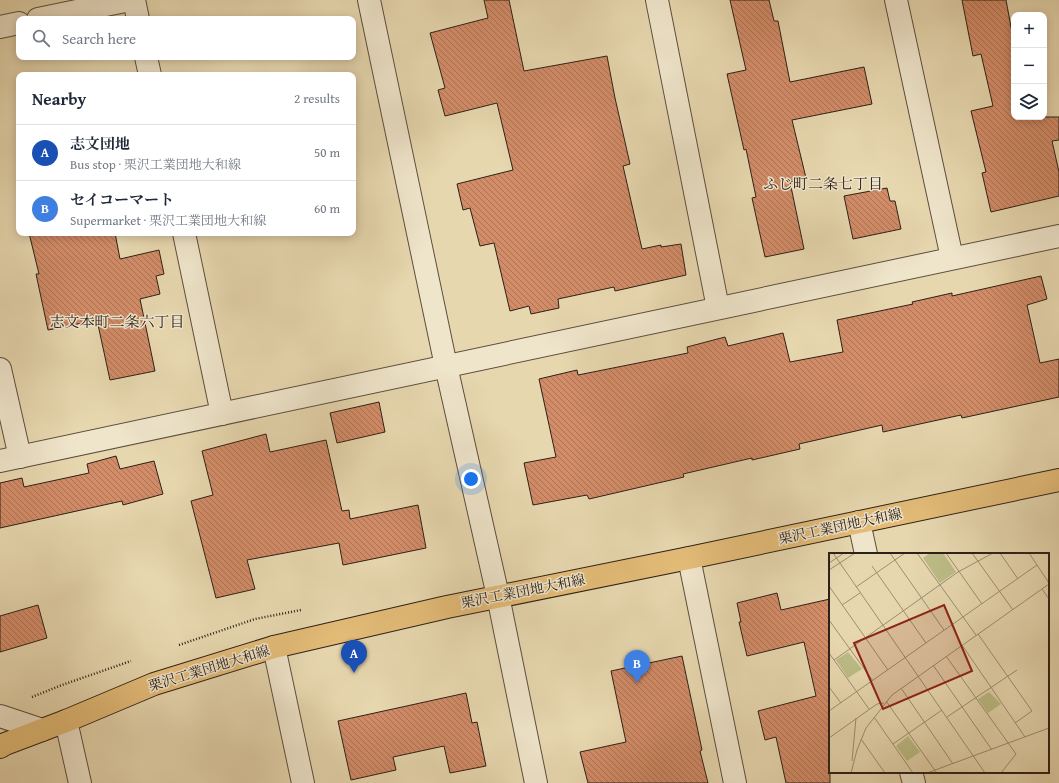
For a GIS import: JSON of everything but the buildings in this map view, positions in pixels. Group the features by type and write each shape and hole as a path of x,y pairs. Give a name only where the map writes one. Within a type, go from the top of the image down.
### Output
{"main road":[{"name":"栗沢工業団地大和線","path":"0,747 154,684 274,648 376,623 498,596 689,558 1059,480"}],"street":[{"path":"53,16 130,0"},
{"path":"134,0 137,16"},
{"path":"369,0 446,366 498,596 536,783"},
{"path":"657,0 718,308"},
{"path":"896,0 952,258"},
{"path":"0,27 16,24"},
{"path":"147,60 149,72"},
{"path":"185,236 222,414"},
{"path":"0,369 10,459 1059,236"},
{"path":"859,522 866,553"},
{"path":"689,558 736,783"},
{"path":"274,648 303,783"},
{"path":"0,716 42,730"},
{"path":"66,721 80,783"},
{"path":"911,773 914,783"}],"place":[{"name":"志文団地","path":"354,673"},
{"name":"セイコーマート","path":"637,683"}],"district":[{"name":"ふじ町二条七丁目","path":"823,183"},
{"name":"志文本町二条六丁目","path":"117,321"}]}
